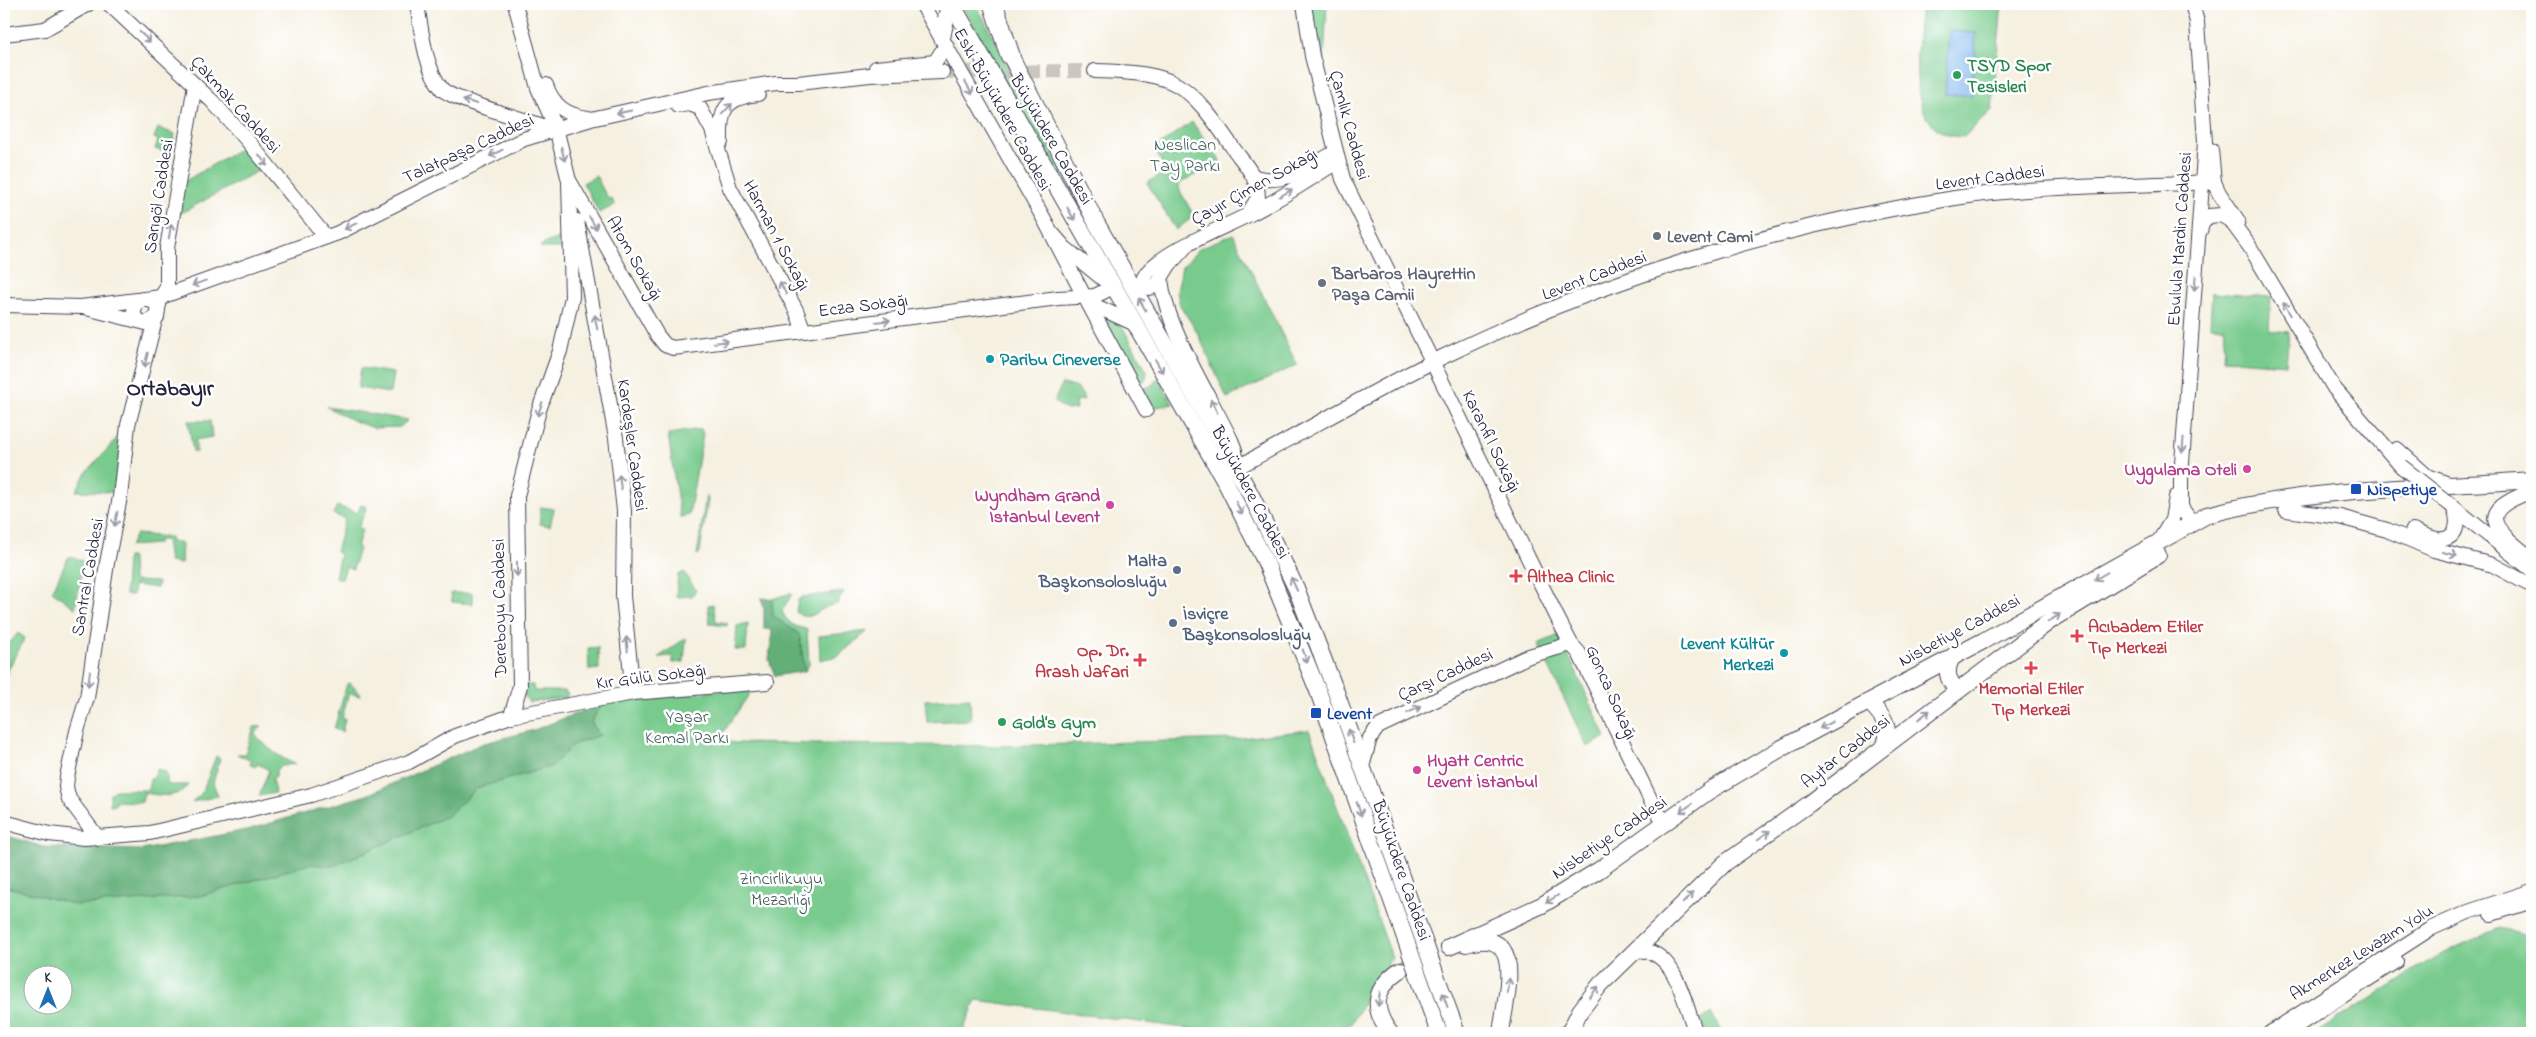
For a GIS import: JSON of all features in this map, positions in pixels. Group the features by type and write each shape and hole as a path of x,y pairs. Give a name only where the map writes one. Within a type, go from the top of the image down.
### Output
{"highway":[{"path":"994,4 1010,55"}],"main road":[{"path":"4,34 45,29 88,4"},
{"name":"Çakmak Caddesi","path":"109,4 196,85 247,140 326,237"},
{"path":"416,4 426,53 442,90 460,99 551,130"},
{"name":"Dereboyu Caddesi","path":"511,716 520,686 517,496 525,459 560,351 571,306 569,181 538,88 515,4"},
{"path":"522,4 548,93 564,112 591,119"},
{"name":"Eski Büyükdere Caddesi","path":"922,4 1052,234 1146,410"},
{"path":"776,83 795,77 934,62 944,42 951,4"},
{"name":"Büyükdere Caddesi","path":"951,4 1224,479 1278,588 1318,691 1439,1033"},
{"name":"Büyükdere Caddesi","path":"983,4 1120,266 1236,468 1296,588 1457,1033"},
{"name":"Çamlık Caddesi","path":"1304,4 1312,56 1343,179 1390,278"},
{"path":"2192,4 2197,22"},
{"path":"2197,22 2198,4"},
{"name":"Ebulula Mardin Caddesi","path":"2181,477 2199,234 2212,151 2205,126 2197,22"},
{"path":"1095,71 1148,74 1174,83 1189,92 1202,105 1255,177 1258,198 1251,212 1244,217"},
{"name":"Talatpaşa Caddesi","path":"4,306 81,307 161,297 326,237 524,139 591,119 708,93 776,83 798,83 870,75 894,76 942,72"},
{"path":"721,155 721,115 728,106 743,96 894,76"},
{"name":"Sarıgöl Caddesi","path":"158,313 161,297 167,287 167,248 196,85"},
{"path":"658,105 677,107 689,104 700,108 712,130 721,155"},
{"name":"Harman 1 Sokağı","path":"721,155 730,188 796,310 804,332"},
{"path":"1255,177 1271,180 1282,179 1337,156"},
{"name":"Çayır Çimen Sokağı","path":"1148,270 1213,230 1244,217 1320,174 1337,156"},
{"path":"1213,230 1238,211 1248,197 1250,178 1244,163"},
{"path":"1320,174 1343,179"},
{"name":"Atom Sokağı","path":"569,181 657,335 665,345 673,348"},
{"path":"2208,182 2219,193 2240,224 2250,247"},
{"name":"Levent Caddesi","path":"1236,468 1432,362 1525,321 1620,283 1707,254 1810,226 1958,198 2099,185 2208,182"},
{"name":"Kardeşler Caddesi","path":"584,206 577,215 578,226 616,438 624,511 624,596 633,693"},
{"path":"2199,234 2206,218 2216,214 2231,221 2250,247 2311,351 2344,402 2401,466 2532,570"},
{"path":"1052,234 1088,268 1113,287 1120,266 1131,271 1148,270"},
{"name":"Çayır Çimen Sokağı","path":"1161,278 1169,265 1188,244"},
{"path":"1148,270 1142,280 1144,286 1148,288 1156,286 1161,278"},
{"path":"1161,278 1162,294 1172,323 1231,440 1235,450 1236,468"},
{"name":"Karanfil Sokağı","path":"1390,278 1571,644"},
{"name":"Ecza Sokağı","path":"673,348 1058,298 1086,300 1113,287"},
{"path":"144,299 154,302 158,313 150,322 138,321 133,310 137,302 144,299"},
{"path":"1086,300 1135,324"},
{"name":"Talatpaşa Caddesi","path":"81,307 138,321"},
{"name":"Santral Caddesi","path":"98,838 69,799 66,777 87,698 107,562 120,497 128,425 158,313"},
{"path":"2311,351 2331,369 2408,461 2427,476 2455,485"},
{"path":"2181,477 2184,515 2196,526"},
{"path":"2158,543 2172,520 2181,477"},
{"name":"Nisbetiye Caddesi","path":"1500,1033 1510,972 1506,954 1499,947 1484,941 1449,947 1542,905 1599,870 1738,774 2158,543 2196,526 2218,512 2280,500 2532,480"},
{"path":"2532,490 2501,505 2497,510 2495,520 2504,535 2532,559"},
{"name":"Nisbetiye Caddesi","path":"2181,541 2196,526 2252,513 2377,500 2532,490"},
{"path":"2286,510 2358,512 2428,536 2444,539 2452,536 2456,531 2458,519 2452,506"},
{"path":"2286,510 2340,517 2387,530 2434,550 2493,565 2532,586"},
{"name":"Aytar Caddesi","path":"1570,1033 1586,1001 1634,951 1725,863 1809,804 2050,620 2181,541"},
{"name":"Çarşı Caddesi","path":"1362,767 1370,738 1378,727 1529,656 1571,644"},
{"name":"Gonca Sokağı","path":"1571,644 1571,650 1655,809 1661,826"},
{"path":"1953,656 1948,664 1947,674 1957,690"},
{"name":"Kır Gülü Sokağı","path":"511,716 633,693 767,682"},
{"path":"1869,702 1886,723 1888,736 1885,745"},
{"path":"4,822 49,834 98,838 150,833 311,795 409,762 455,736 511,716"},
{"name":"Akmerkez Levazım Yolu","path":"2270,1033 2430,929 2468,912 2531,899"},
{"name":"Akmerkez Levazım Yolu","path":"2286,1033 2418,947 2447,931 2531,899"},
{"path":"1654,932 1659,945 1672,962 1690,996 1701,1033"},
{"path":"1634,951 1654,952 1663,959 1680,989 1696,1033"},
{"path":"1390,1033 1379,1013 1378,994 1383,984 1400,970"}],"green space":[{"path":"961,4 976,4 1101,243 1097,245"},
{"path":"1309,4 1327,4 1323,78"},
{"name":"TSYD Spor Tesisleri","path":"1921,4 2002,4 1992,110 1964,137 1944,133 1930,122 1922,106 1918,86 1917,64"},
{"name":"Neslican Tay Parkı","path":"1192,122 1221,161 1180,183 1179,189 1194,216 1176,230 1147,183 1159,176 1163,169 1163,165 1154,149"},
{"path":"158,128 175,134 171,153 155,149 158,140 154,138"},
{"path":"248,144 263,168 176,216 180,184"},
{"path":"596,176 608,199 611,198 615,205 599,213 583,183"},
{"path":"1233,234 1297,365 1227,398 1197,332 1180,305 1177,292 1182,267 1200,248"},
{"path":"565,235 566,248 541,248 541,245"},
{"path":"2212,293 2271,297 2269,330 2289,332 2286,364 2223,359 2225,327 2210,326"},
{"path":"1109,318 1122,326 1147,371 1146,379 1143,382 1135,378 1105,323"},
{"path":"361,368 393,373 390,393 358,388"},
{"path":"1158,378 1173,404 1150,408 1139,390 1151,386"},
{"path":"1062,384 1073,387 1081,393 1084,400 1075,401 1076,409 1067,410 1054,402"},
{"path":"327,407 408,420 400,427 374,428 354,421"},
{"path":"188,421 210,421 212,437 195,440 197,452 193,452"},
{"path":"701,429 703,434 689,515 680,517 668,434"},
{"path":"119,436 124,436 116,489 112,492 76,491 85,474"},
{"path":"706,495 708,500 700,553 697,555"},
{"path":"361,505 367,507 358,528 362,529 353,569 346,567 342,579 335,577 340,554 336,552 345,519 333,514 337,506 357,513"},
{"path":"540,507 554,509 550,526 540,524"},
{"path":"136,534 170,537 171,542 182,543 181,564 169,562 166,540 158,540 158,544 130,546"},
{"path":"69,556 84,561 75,608 52,591"},
{"path":"127,557 132,559 133,581 158,582 157,588 134,585 133,595 125,595"},
{"path":"684,572 696,590 692,596 676,597 678,575"},
{"path":"844,592 837,604 830,605 811,616 806,617 796,612 798,600 802,597"},
{"path":"451,593 472,593 472,604 452,602"},
{"path":"791,593 782,611 791,623 807,631 809,665 805,671 799,634 773,616 772,599"},
{"path":"761,598 772,599 773,616 799,634 805,671 775,676 769,660 772,630 764,629 764,610"},
{"path":"713,604 716,621 727,623 727,626 710,624 708,605"},
{"path":"748,623 746,650 735,650 737,626"},
{"path":"868,631 838,656 820,660 819,636"},
{"path":"18,633 25,638 4,678 4,650"},
{"path":"1559,635 1606,737 1587,747 1538,644"},
{"path":"686,638 684,662 673,663 673,656 659,657"},
{"path":"598,647 599,669 589,670 588,648"},
{"path":"350,683 360,693 360,696 349,693 342,718 345,719 342,732 334,729 347,684"},
{"path":"524,685 533,685 534,691 565,691 568,694 566,698 529,702 523,695"},
{"name":"Zincirlikuyu Mezarlığı","path":"754,687 719,739 734,743 1000,746 1233,739 1309,730 1392,957 1351,1024 1325,1033 1222,1033 976,1000 962,1033 4,1033 4,886 76,905 200,896 310,864 333,866 447,816 477,788 552,766 574,744 600,735 591,722 603,703"},
{"path":"970,698 971,720 927,722 925,700"},
{"path":"603,703 591,722 600,735 574,744 552,766 477,788 447,816 333,866 309,864 200,896 76,905 4,886 4,835 44,847 142,850 247,830 367,795 481,744 534,730"},
{"path":"262,726 255,734 273,752 295,764 276,769 276,777 272,778 275,793 259,796 269,770 258,764 255,767 250,764 251,761 237,754 245,754 254,727"},
{"path":"216,756 220,758 213,783 218,796 192,802 202,793"},
{"path":"157,769 166,772 168,785 188,785 173,795 144,793 142,802 116,801 114,806 110,805 110,794 116,790 148,790 150,779 153,779"},
{"path":"2500,928 2532,936 2532,1033 2316,1033 2440,954"},
{"path":"1711,1013 1723,1033 1706,1033 1701,1020"}],"water":[{"path":"1949,31 1976,33 1972,96 1945,94"}],"tunnel":[{"path":"942,72 1095,71"},
{"path":"1401,969 1449,947"}],"place":[{"name":"TSYD Spor Tesisleri","path":"1957,75"},
{"name":"Levent Cami","path":"1657,236"},
{"name":"Barbaros Hayrettin Paşa Camii","path":"1322,283"},
{"name":"Paribu Cineverse","path":"990,359"},
{"name":"Uygulama Oteli","path":"2247,469"},
{"name":"Nispetiye","path":"2356,489"},
{"name":"Wyndham Grand Istanbul Levent","path":"1110,505"},
{"name":"Malta Başkonsolosluğu","path":"1177,570"},
{"name":"Althea Clinic","path":"1516,576"},
{"name":"İsviçre Başkonsolosluğu","path":"1173,623"},
{"name":"Acıbadem Etiler Tıp Merkezi","path":"2077,636"},
{"name":"Levent Kültür Merkezi","path":"1784,653"},
{"name":"Op. Dr. Arash Jafari","path":"1140,660"},
{"name":"Memorial Etiler Tıp Merkezi","path":"2031,668"},
{"name":"Levent","path":"1316,713"},
{"name":"Gold‘s Gym","path":"1002,722"},
{"name":"Hyatt Centric Levent İstanbul","path":"1417,770"}],"district":[{"name":"Ortabayır","path":"170,387"}],"park label":[{"name":"Yaşar Kemal Parkı","path":"687,726"}]}
